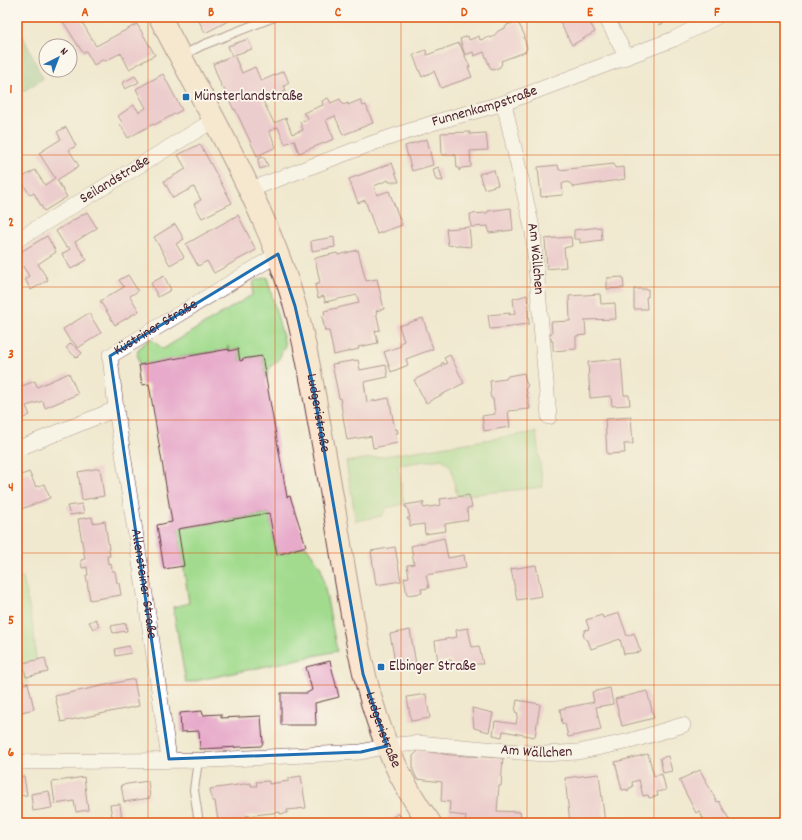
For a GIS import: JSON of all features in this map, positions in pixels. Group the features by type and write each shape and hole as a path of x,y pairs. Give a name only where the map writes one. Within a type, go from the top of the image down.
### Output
{"street":[{"name":"Ludgeristraße","path":"160,17 249,190 278,254 295,306 312,382 352,618 363,674 376,717 387,746 403,781 430,823"},
{"path":"606,17 626,56"},
{"name":"Funnenkampstraße","path":"249,190 373,143 436,122 504,102 674,38 716,17"},
{"name":"Am Wällchen","path":"504,102 533,232 549,417"},
{"name":"Seilandstraße","path":"17,240 214,120"},
{"name":"Küstriner Straße","path":"116,410 110,356 278,254"},
{"path":"17,449 116,410"},
{"name":"Allensteiner Straße","path":"116,410 169,759"},
{"name":"Am Wällchen","path":"387,746 417,743 543,754 578,752 630,741 683,725"},
{"path":"17,762 169,759 198,760 361,752 387,746"}],"lane":[{"path":"180,57 203,45 274,17"},
{"path":"198,760 194,790 199,823"}],"highlighted area":[{"path":"278,254 295,306 312,381 363,674 387,746 361,752 169,759 110,356"}],"green space":[{"path":"17,23 38,68 38,78 43,79 17,95"},
{"path":"267,277 285,345 278,361 271,366 266,378 262,356 243,359 240,361 238,349 229,351 228,346 228,349 140,365 138,350 146,342 151,339 163,349 252,295 254,281"},
{"path":"536,432 543,487 457,496 451,467 442,459 398,465 404,504 386,508 382,516 356,521 346,462"},
{"path":"269,513 277,555 306,546 321,568 337,651 186,683 173,607 189,603 178,529"},
{"path":"23,577 34,631 36,660 23,663 28,683 17,685 17,578"}],"building":[{"path":"66,17 79,17 96,46 137,24 155,55 129,69 121,53 105,61 104,59 94,65 86,51 83,53 78,45 78,38 73,38 62,20"},
{"path":"197,17 236,17 205,33"},
{"path":"246,17 257,17 248,21"},
{"path":"557,17 587,17 595,32 572,45"},
{"path":"656,17 670,17 671,19 660,25"},
{"path":"515,22 519,24 525,36 524,38 527,48 525,52 501,61 502,63 500,67 493,70 490,67 484,52 474,56 473,52 465,55 460,39 468,36 469,40 479,36 480,40 490,37 492,38 498,31"},
{"path":"248,39 252,49 234,55 242,73 255,67 261,81 284,71 289,83 284,86 286,91 263,101 274,123 286,118 292,134 303,130 300,122 308,119 306,114 304,115 303,113 323,105 322,101 328,98 331,103 340,99 343,105 348,103 348,105 360,100 363,106 366,105 373,123 343,135 335,116 326,120 334,139 299,153 294,140 285,144 278,127 269,131 276,147 257,156 235,109 234,110 223,87 222,88 213,64 232,56 228,46"},
{"path":"459,43 470,67 468,67 472,77 441,88 434,71 422,77 413,55 426,50 427,55"},
{"path":"163,74 182,110 128,138 120,124 122,122 118,116 134,105 139,112 146,108 136,89"},
{"path":"135,76 139,82 125,89 122,83"},
{"path":"66,127 76,146 69,150 79,166 57,180 67,197 44,211 34,193 30,195 20,179 22,176 23,177 35,170 45,185 55,178 39,153 61,139 57,132"},
{"path":"470,132 469,134 486,133 488,150 470,151 471,167 461,168 459,171 459,168 457,168 456,155 442,155 441,133"},
{"path":"427,139 433,165 412,171 405,146"},
{"path":"200,144 232,203 202,218 194,204 201,200 194,187 173,198 164,181 186,169 178,155"},
{"path":"262,157 265,159 268,166 260,169 258,159"},
{"path":"392,163 399,182 389,182 388,180 374,186 377,195 389,191 402,225 377,234 365,200 358,203 349,179"},
{"path":"614,164 615,168 624,167 625,179 574,187 568,182 562,184 563,195 541,197 538,167 558,165 559,170"},
{"path":"439,167 443,181 436,180 433,169"},
{"path":"494,170 498,185 484,189 479,174"},
{"path":"511,208 513,230 489,233 488,226 471,227 470,214 487,213 488,211"},
{"path":"87,212 97,228 75,242 87,260 71,269 62,254 70,249 68,246 66,247 56,231"},
{"path":"238,215 256,250 214,273 207,261 198,266 186,244"},
{"path":"175,224 184,239 176,244 184,257 170,265 154,237"},
{"path":"469,227 471,247 448,245 446,229"},
{"path":"601,227 602,240 580,243 580,239 574,239 574,230"},
{"path":"47,236 56,252 38,264 48,280 31,290 25,279 29,276 17,257 17,254"},
{"path":"334,237 335,247 312,251 311,241"},
{"path":"571,237 572,246 564,248 566,267 547,269 545,239"},
{"path":"358,250 366,281 377,279 384,309 376,311 380,330 375,331 378,343 358,347 359,349 334,355 329,331 325,331 322,316 325,315 324,311 359,303 357,295 325,302 324,296 318,298 315,285 320,283 315,258 337,253 338,255"},
{"path":"128,275 138,291 130,296 139,311 115,325 100,301 124,287 119,280"},
{"path":"164,276 171,290 158,297 151,283"},
{"path":"623,277 624,288 607,289 607,278"},
{"path":"634,289 648,289 648,297 646,297 647,309 634,309"},
{"path":"600,294 601,304 615,303 616,319 585,320 586,335 576,336 576,349 553,351 553,341 549,338 549,334 552,332 551,322 570,321 569,296"},
{"path":"527,295 529,324 490,329 488,315 515,314 513,299"},
{"path":"89,313 101,333 78,348 72,340 70,341 63,329"},
{"path":"423,318 433,349 406,359 408,365 391,372 384,352 401,346 400,343 404,341 399,326"},
{"path":"71,343 82,353 77,358 66,348"},
{"path":"229,349 229,351 238,349 240,361 243,360 242,359 262,356 287,497 290,496 306,546 277,555 269,513 178,529 184,566 164,569 157,525 172,522 149,384 142,385 139,365"},
{"path":"450,355 464,383 426,403 414,380 442,366 441,364 443,362 444,365 447,363 444,358"},
{"path":"621,359 624,395 629,395 630,405 612,406 611,396 590,398 588,362"},
{"path":"358,360 360,370 386,365 388,377 364,382 367,402 389,398 395,430 397,429 398,433 395,433 397,443 373,448 371,436 347,440 340,398 332,364"},
{"path":"69,373 78,394 45,408 43,401 26,406 30,415 17,421 17,388 35,381 37,387"},
{"path":"524,373 526,383 528,385 526,388 530,409 508,411 510,427 484,431 482,416 495,414 493,399 491,398 490,393 490,381 506,379 508,376"},
{"path":"631,417 633,444 624,444 625,453 607,454 605,419"},
{"path":"100,468 104,496 82,500 78,472"},
{"path":"29,472 36,487 44,484 50,498 19,510 17,509 17,480 20,478 19,476"},
{"path":"469,495 472,507 467,508 468,520 445,524 446,531 425,534 424,524 410,526 410,520 407,518 410,518 405,505 423,502 424,504 422,504 424,508 441,505 440,499"},
{"path":"82,504 84,513 70,515 67,506"},
{"path":"92,517 93,523 105,521 110,556 107,556 108,564 111,563 112,571 115,571 121,595 90,600 86,575 88,575 87,567 82,568 81,560 85,559 78,519"},
{"path":"444,538 448,558 464,555 466,568 426,575 429,588 421,589 422,593 407,595 404,578 409,577 407,565 414,564 411,546"},
{"path":"395,547 401,581 376,585 371,551"},
{"path":"536,565 542,596 517,600 511,569"},
{"path":"619,613 627,636 634,633 641,652 624,654 620,639 591,649 588,640 585,639 583,635 585,630 589,629 586,620 602,615 603,618"},
{"path":"96,619 99,626 93,629 89,622"},
{"path":"126,623 127,631 113,633 111,626"},
{"path":"468,628 472,647 479,646 483,664 453,666 451,660 438,662 435,641 457,637 456,630"},
{"path":"410,630 416,664 396,668 390,634"},
{"path":"129,646 131,653 116,656 115,649"},
{"path":"45,658 48,672 26,677 23,663"},
{"path":"330,661 339,697 315,703 316,725 281,725 281,693 307,693 312,690 306,667"},
{"path":"134,679 139,706 61,722 55,696"},
{"path":"28,683 34,709 17,713 17,686"},
{"path":"610,688 613,704 596,707 601,730 568,737 565,723 562,724 560,709 594,702 592,692"},
{"path":"647,691 654,718 622,726 615,699"},
{"path":"426,694 430,718 411,721 407,697"},
{"path":"517,700 540,704 535,737 503,731 502,737 493,735 495,721 516,724 518,713 515,712"},
{"path":"472,708 493,713 489,732 474,728"},
{"path":"202,711 203,715 221,714 221,718 261,716 263,743 261,746 200,749 199,731 181,732 180,713"},
{"path":"419,750 450,755 503,758 497,811 520,812 522,822 561,821 561,823 465,823 466,816 449,814 450,802 441,801 442,782 417,779 413,770 413,756"},
{"path":"648,754 654,776 662,774 666,790 657,792 658,796 649,798 648,795 643,796 639,780 632,782 633,787 629,788 629,790 622,790 615,762"},
{"path":"668,756 672,771 663,773 660,758"},
{"path":"700,770 717,802 719,801 731,823 705,823 699,811 696,813 679,780"},
{"path":"599,774 605,823 570,823 565,778"},
{"path":"24,776 27,795 17,796 17,777"},
{"path":"301,776 306,808 287,810 288,813 280,814 280,812 246,816 247,823 215,823 214,821 218,820 215,801 212,801 210,789 251,783 251,786 257,786 256,782 269,781 269,784 289,781 289,778"},
{"path":"84,777 88,810 76,812 74,801 55,804 52,782"},
{"path":"148,781 150,798 124,802 121,785"},
{"path":"49,791 52,808 33,811 31,794"},
{"path":"120,804 122,820 113,822 110,805"},
{"path":"398,813 405,823 385,823"},
{"path":"132,818 133,823 122,823 121,820"}],"place":[{"name":"Münsterlandstraße","path":"186,97"},
{"name":"Elbinger Straße","path":"381,667"}]}
